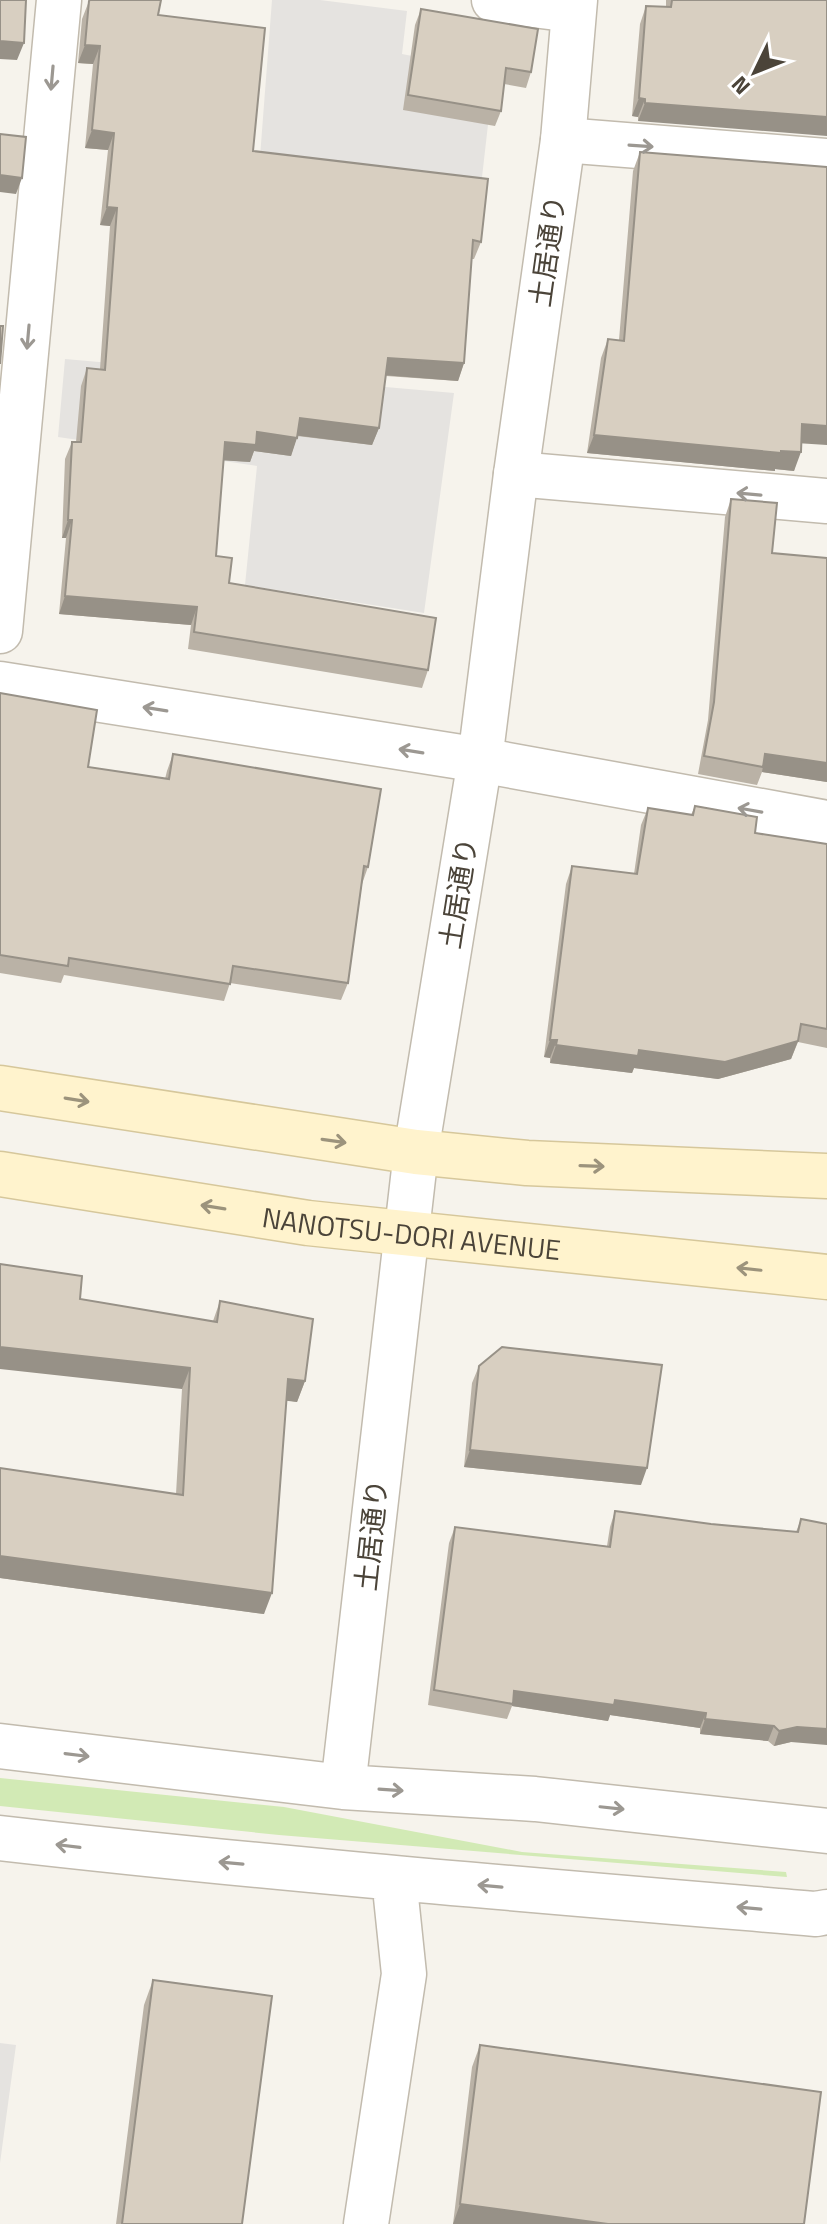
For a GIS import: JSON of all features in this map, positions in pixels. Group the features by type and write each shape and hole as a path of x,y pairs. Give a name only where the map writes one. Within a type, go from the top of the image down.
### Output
{"main road":[{"path":"0,1088 416,1152 527,1163 827,1176"},
{"name":"NANOTSU-DORI AVENUE","path":"0,1174 308,1223 827,1277"}],"street":[{"path":"0,631 59,0"},
{"path":"494,0 574,5"},
{"name":"土居通り","path":"343,1787 416,1152 480,760 563,140 574,5"},
{"path":"563,140 827,161"},
{"path":"516,474 827,501"},
{"path":"0,684 480,760 827,823"},
{"path":"0,1746 343,1787 535,1799 827,1831"},
{"path":"0,1838 394,1878 816,1914 827,1912"},
{"path":"366,2224 404,1974 394,1878"}],"green space":[{"path":"0,1778 284,1807 522,1852 786,1872 787,1877 279,1835 0,1806"}],"shaded area":[{"path":"272,0 320,0 407,11 402,54 494,72 481,186 260,157"},
{"path":"65,359 454,393 424,613 245,585 257,466 58,437"},
{"path":"0,2043 16,2045 0,2163"}],"building":[{"path":"0,0 26,0 24,43 0,41"},
{"path":"90,0 161,0 158,15 265,28 253,151 488,179 481,242 473,240 464,363 388,358 379,428 300,418 297,438 257,432 256,445 225,442 216,556 232,558 229,583 436,618 428,670 194,632 197,607 65,596 72,520 68,520 72,442 81,442 87,368 105,370 117,208 107,207 114,133 92,130 100,46 85,45"},
{"path":"672,0 827,0 827,117 645,103 645,99 639,98 646,6 671,7"},
{"path":"421,9 538,29 531,72 506,68 501,111 408,95"},
{"path":"0,134 26,137 22,178 0,175"},
{"path":"640,152 827,167 827,426 802,424 801,452 781,453 594,435 608,339 624,341"},
{"path":"0,326 3,326 0,364"},
{"path":"731,499 777,503 772,553 827,558 827,763 765,754 763,767 704,756 714,702"},
{"path":"0,693 97,710 88,767 169,779 173,754 381,789 368,867 364,866 348,983 233,966 230,984 69,958 68,966 0,955"},
{"path":"695,806 757,817 755,833 827,844 827,1029 801,1024 798,1041 725,1062 639,1050 638,1056 556,1045 557,1040 550,1040 572,866 637,874 648,808 693,815"},
{"path":"0,1264 82,1276 80,1299 217,1322 220,1301 313,1319 305,1381 288,1379 272,1593 0,1556 0,1468 183,1495 190,1368 0,1347"},
{"path":"502,1347 662,1365 647,1468 470,1450 479,1366"},
{"path":"615,1511 798,1532 801,1519 827,1524 827,1729 797,1727 779,1731 774,1726 705,1719 706,1713 615,1700 614,1705 514,1691 513,1704 434,1690 455,1527 610,1547"},
{"path":"153,1980 272,1996 242,2224 122,2224"},
{"path":"480,2045 821,2092 804,2224 608,2224 460,2204"}]}
